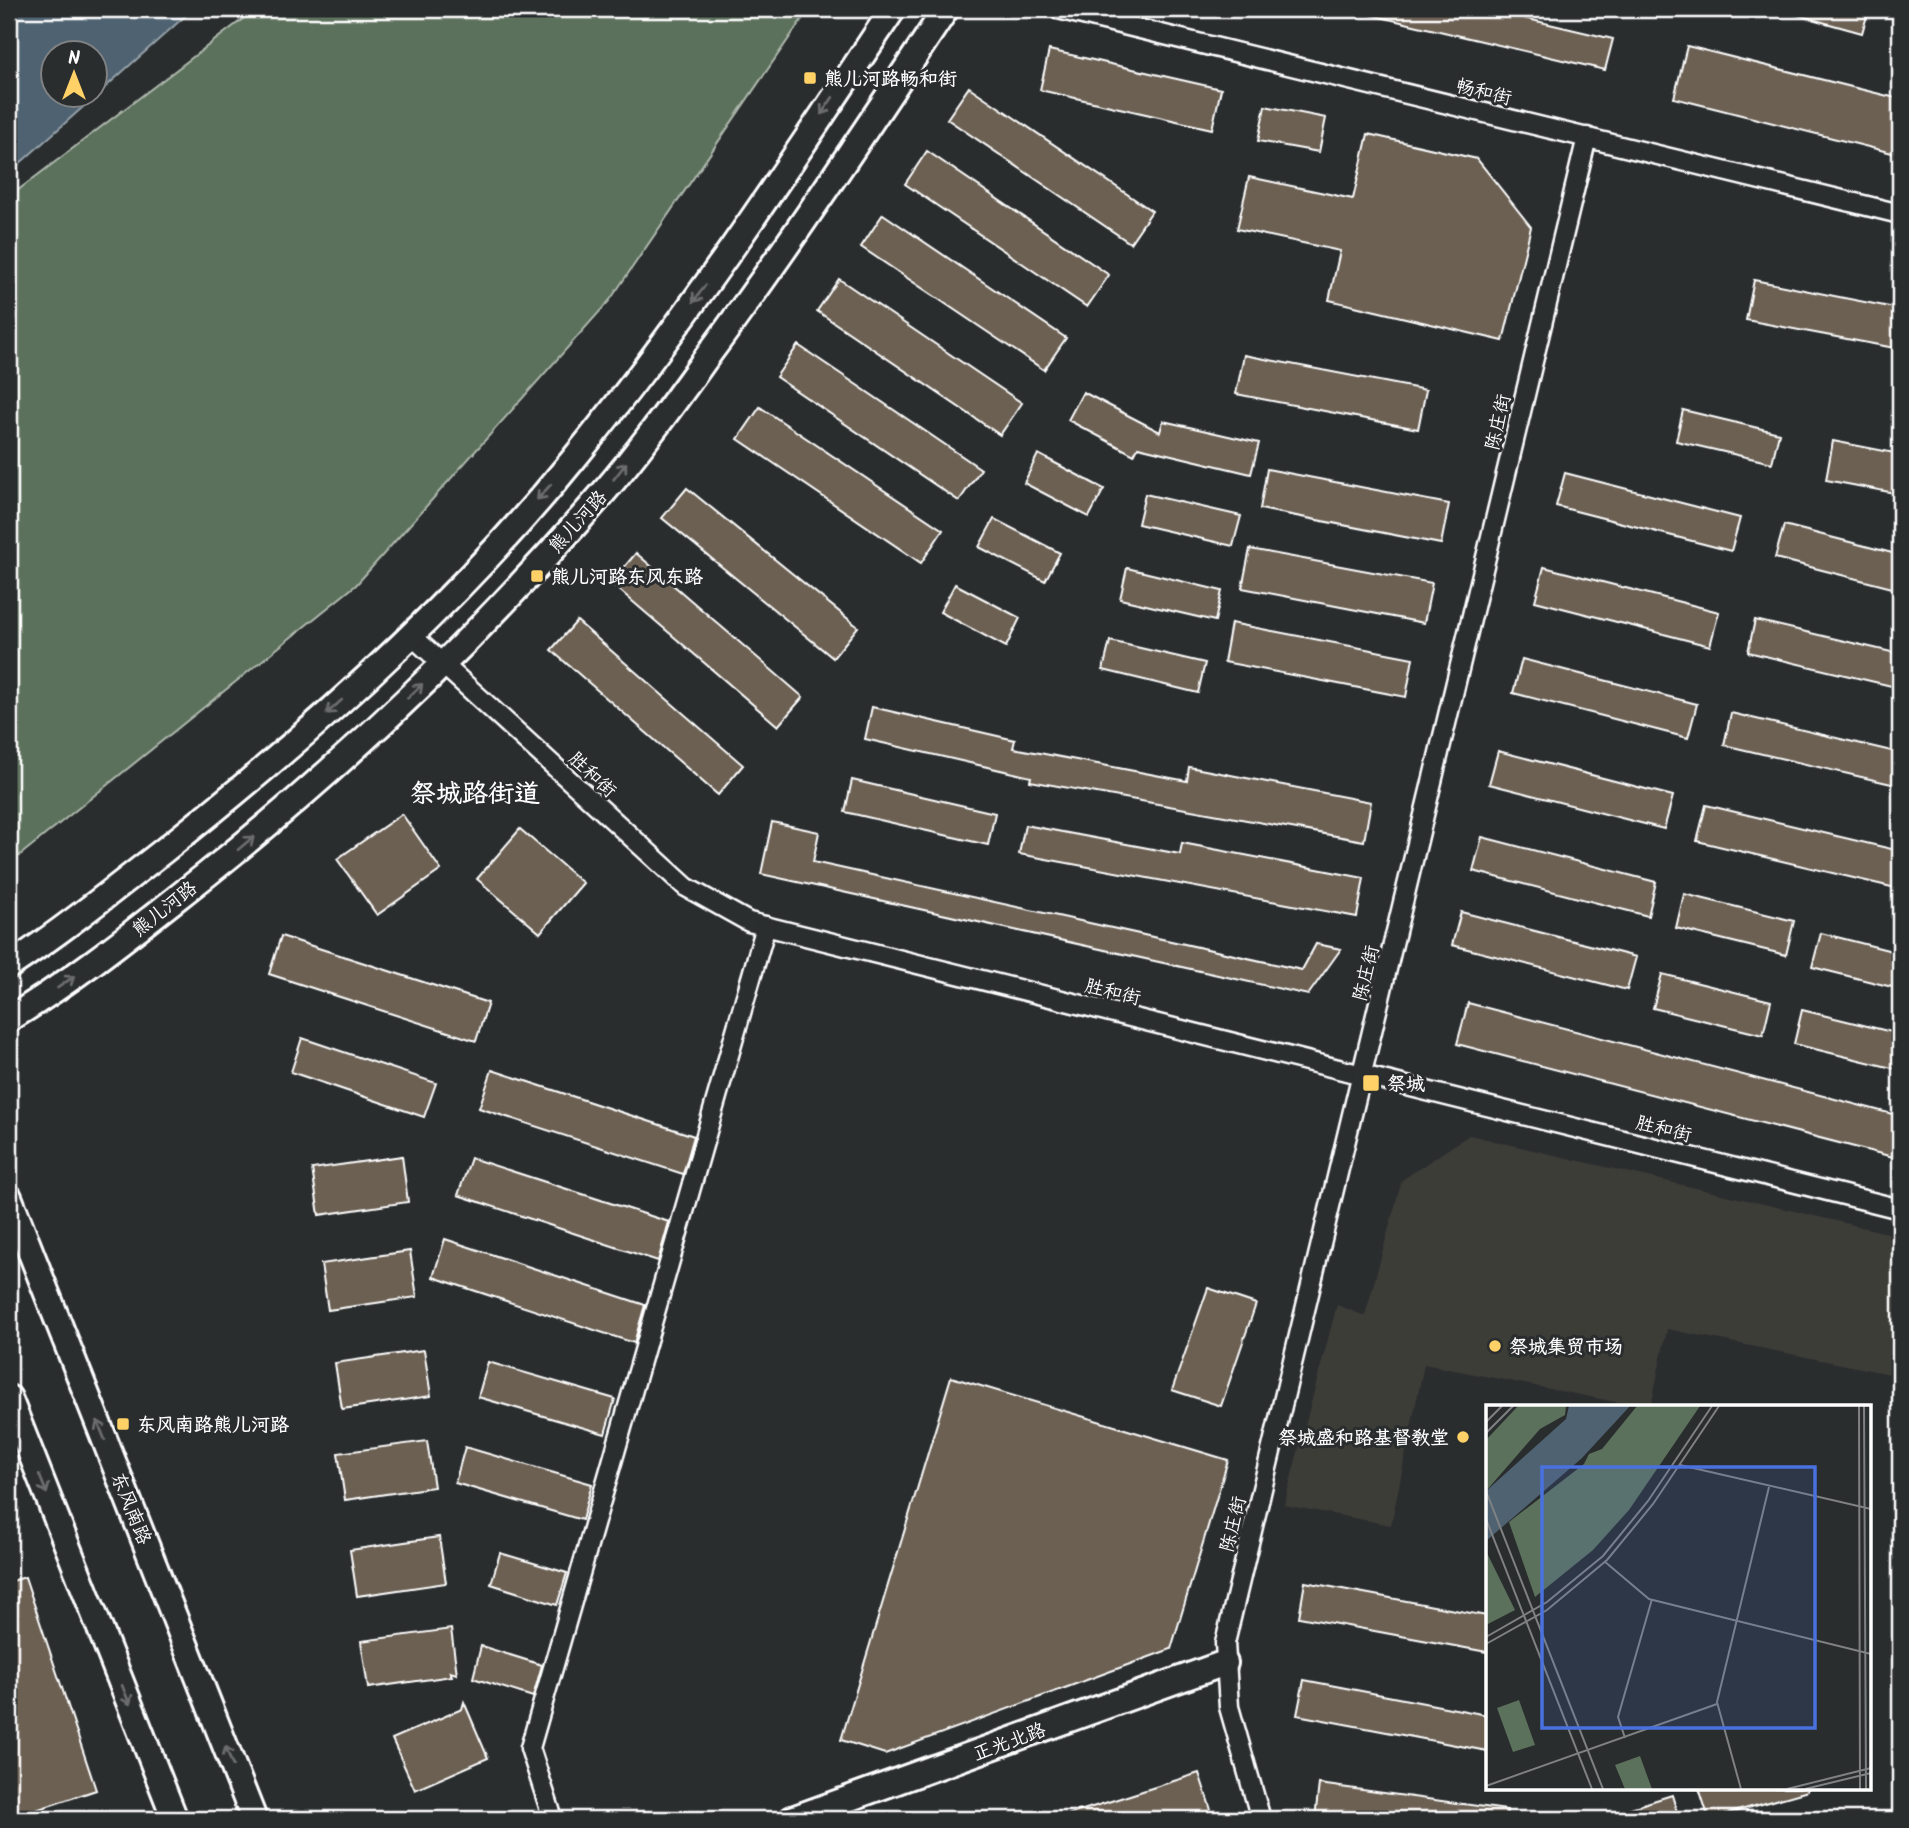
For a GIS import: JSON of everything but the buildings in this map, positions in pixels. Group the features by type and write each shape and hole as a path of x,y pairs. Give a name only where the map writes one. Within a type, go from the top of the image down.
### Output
{"street":[{"path":"9,966 97,902 254,778 411,635 571,463 742,235 893,9"},
{"name":"熊儿河路","path":"9,1019 107,953 304,794 443,665 605,491 779,260 946,9"},
{"name":"畅和街","path":"1058,9 1900,214"},
{"name":"陈庄街","path":"1261,1819 1229,1707 1225,1643 1587,137"},
{"name":"胜和街","path":"411,635 686,887 719,908 766,926 1900,1209"},
{"path":"553,1819 530,1748 766,926"},
{"name":"东风南路","path":"9,1198 254,1819"},
{"path":"9,1398 175,1819"},
{"name":"正光北路","path":"792,1819 1225,1663"}],"shaded area":[{"name":"祭城集贸市场","path":"1469,1135 1900,1236 1900,1376 1667,1329 1651,1405 1631,1405 1424,1364 1391,1525 1284,1505 1337,1305 1365,1316 1402,1180"}],"green space":[{"path":"256,9 809,9 610,300 356,585 9,864 9,197"}],"water":[{"path":"9,9 193,9 108,85 108,38 38,38 38,108 82,108 9,173"}],"place":[{"name":"熊儿河路畅和街","path":"810,78"},
{"name":"熊儿河路东风东路","path":"537,576"},
{"name":"祭城","path":"1371,1083"},
{"name":"祭城集贸市场","path":"1495,1346"},
{"name":"东风南路熊儿河路","path":"123,1424"},
{"name":"祭城盛和路基督教堂","path":"1463,1437"}],"district":[{"name":"祭城路街道","path":"475,793"}]}
